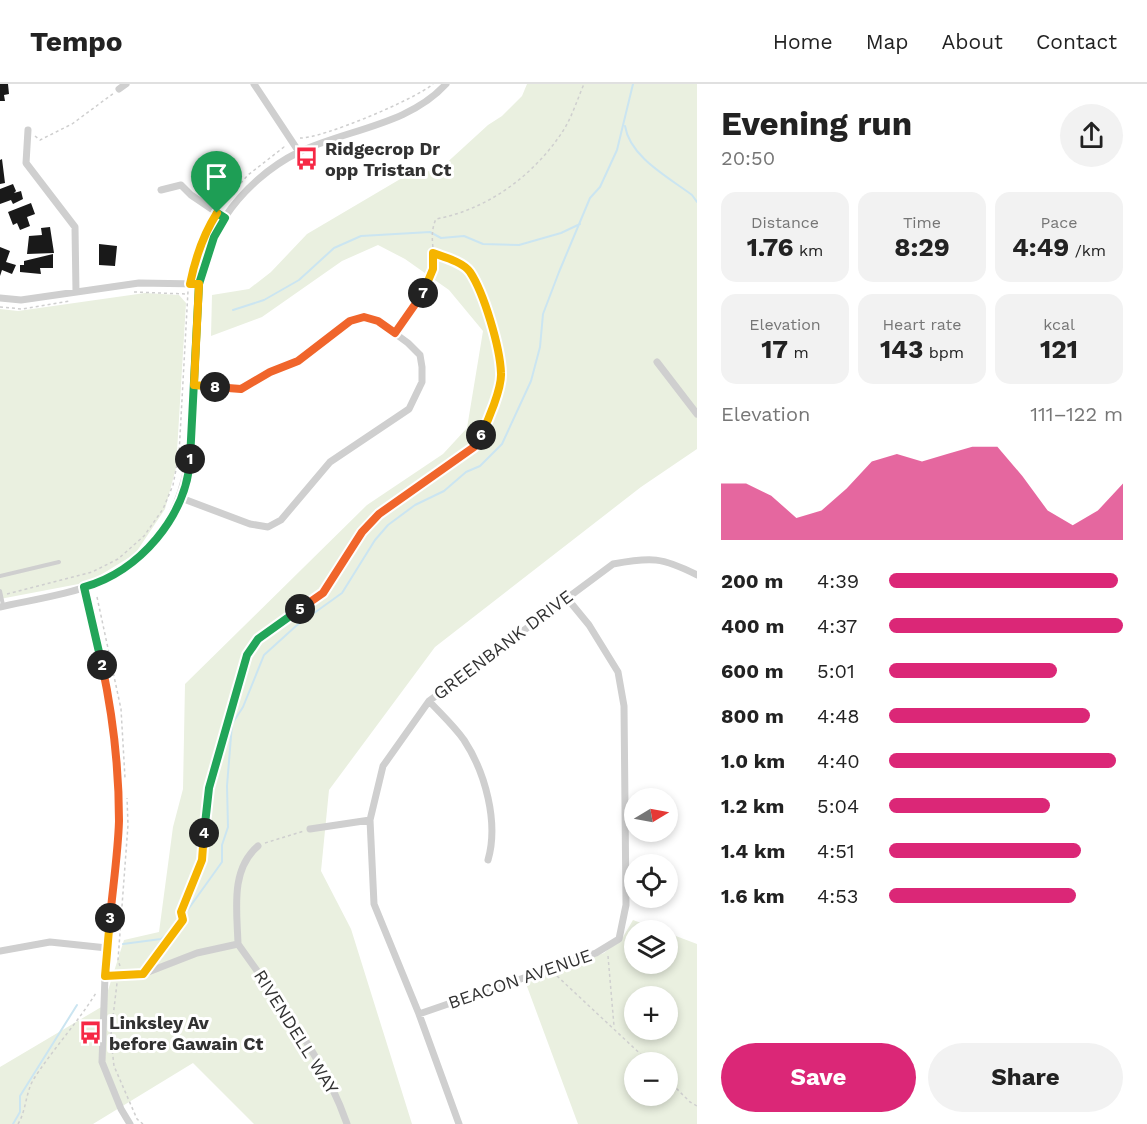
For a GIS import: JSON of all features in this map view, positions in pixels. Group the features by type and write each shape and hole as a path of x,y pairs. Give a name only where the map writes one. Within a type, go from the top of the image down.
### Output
{"street":[{"path":"254,84 299,152"},
{"path":"2,607 102,581 136,559 169,522 181,498 190,464 199,284 214,237 245,192 267,172 299,152 414,110 447,84"},
{"path":"28,130 26,163 75,227 76,292"},
{"path":"161,190 181,185 225,218"},
{"path":"0,298 21,300 139,283 199,284"},
{"path":"181,498 250,524 268,527 280,520 330,462 409,409 422,382 422,367 420,355 395,333 378,321 364,317 350,321 298,361 270,372 241,389 194,385"},
{"path":"657,362 697,414"},
{"name":"GREENBANK DRIVE","path":"459,1124 419,1014 374,904 370,820 383,766 429,701 613,564 646,558 671,562 697,575"},
{"path":"84,587 112,715 117,765 119,823 105,976 102,1062 121,1109 130,1124"},
{"name":"BEACON AVENUE","path":"419,1014 596,953 619,939 626,905 624,706 618,672 589,625 566,597"},
{"path":"429,701 464,740 487,790 493,843 488,860"},
{"path":"310,829 370,820"},
{"path":"105,976 143,974 197,953 238,944 236,901 239,875 246,856 258,846"},
{"path":"0,951 50,942 107,948"},
{"name":"RIVENDELL WAY","path":"238,944 335,1090 347,1124"}],"lane":[{"path":"0,576 59,562"},
{"path":"0,593 2,607"}],"path":[{"path":"0,593 92,572 118,559 144,536 163,509 173,485 179,454 187,295 191,272 208,227 248,175 284,147 287,149 302,137 306,138 418,96 434,84"},
{"path":"395,333 430,281 433,226 436,219 461,212 500,196 515,183 547,152 563,131 584,84"},
{"path":"28,130 40,140 72,124 122,86"},
{"path":"143,974 183,920 181,912 202,860 209,788 247,655 258,639 323,593 362,532 379,514 474,447 483,432 502,375 493,326 469,270 433,253"},
{"path":"126,292 187,295"},
{"path":"0,307 22,309 75,301"},
{"path":"258,846 310,829"},
{"path":"607,946 614,1026"},
{"path":"549,969 640,1052"},
{"path":"18,1124 24,1114 25,1098 34,1078 95,995 105,976"},
{"path":"678,1090 697,1106"}],"green space":[{"path":"527,84 697,84 697,449 641,487 435,647 329,790 321,871 351,929 412,1124 254,1124 193,1063 93,1124 0,1124 0,1067 103,1006 124,940 159,932 173,827 183,789 185,684 367,505 443,454 467,428 483,331 449,290 405,259 378,245 342,261 262,317 211,336 212,295 249,289 271,272 307,234 402,178 441,168 488,125 502,116 522,96"},
{"path":"145,293 179,295 186,303 176,468 165,509 135,554 89,582 0,599 0,309 18,311"},
{"path":"624,935 624,974 678,974 678,937 697,944 697,1124 578,1124 525,981 604,953"}],"building":[{"path":"0,84 8,84 9,94 4,95 5,101 0,101"},
{"path":"2,159 5,183 0,184 0,160"},
{"path":"13,184 16,191 14,193 21,191 23,199 13,204 11,200 0,204 0,189"},
{"path":"31,203 35,214 27,217 30,226 20,230 17,223 13,225 8,212"},
{"path":"50,227 54,253 27,254 29,236 42,235 41,228"},
{"path":"99,244 117,246 115,266 99,265"},
{"path":"0,247 10,251 6,262 16,265 12,274 2,270 0,276"},
{"path":"53,254 53,268 40,268 41,274 20,272 20,265 24,265 24,261"}],"waterway":[{"path":"123,944 161,939 174,929 222,862 222,845 228,827 227,786 232,724 243,707 264,655 296,626 342,593 375,540 388,525 415,505 444,491 466,472 480,466 502,444 531,381 540,347 543,314 559,272 590,198 600,187 617,150 633,84"},
{"path":"625,126 628,137 642,157 692,195 697,202"},
{"path":"233,310 264,300 299,280 334,248 361,236 430,232 441,238 464,236 483,244 519,245 561,233 580,224"},
{"path":"13,1124 20,1112 20,1096 77,1005"}],"place":[{"name":"Ridgecrop Dr opp Tristan Ct","path":"307,159"},
{"name":"Linksley Av before Gawain Ct","path":"91,1033"}],"route":[{"path":"217,213 208,227 191,272 190,284 199,284 194,385 241,389 270,372 298,361 326,342 350,321 364,317 378,321 395,333 430,281 433,253 469,270 493,326 502,375 498,394 490,409 483,432 474,447 379,514 362,532 323,593 258,639 247,655 209,788 202,860 181,912 183,920 153,957 143,974 105,976 119,823 118,792 112,715 84,587 102,581 136,559 169,522 181,498 190,464 197,309 199,284 214,237 225,218 217,213"}]}
